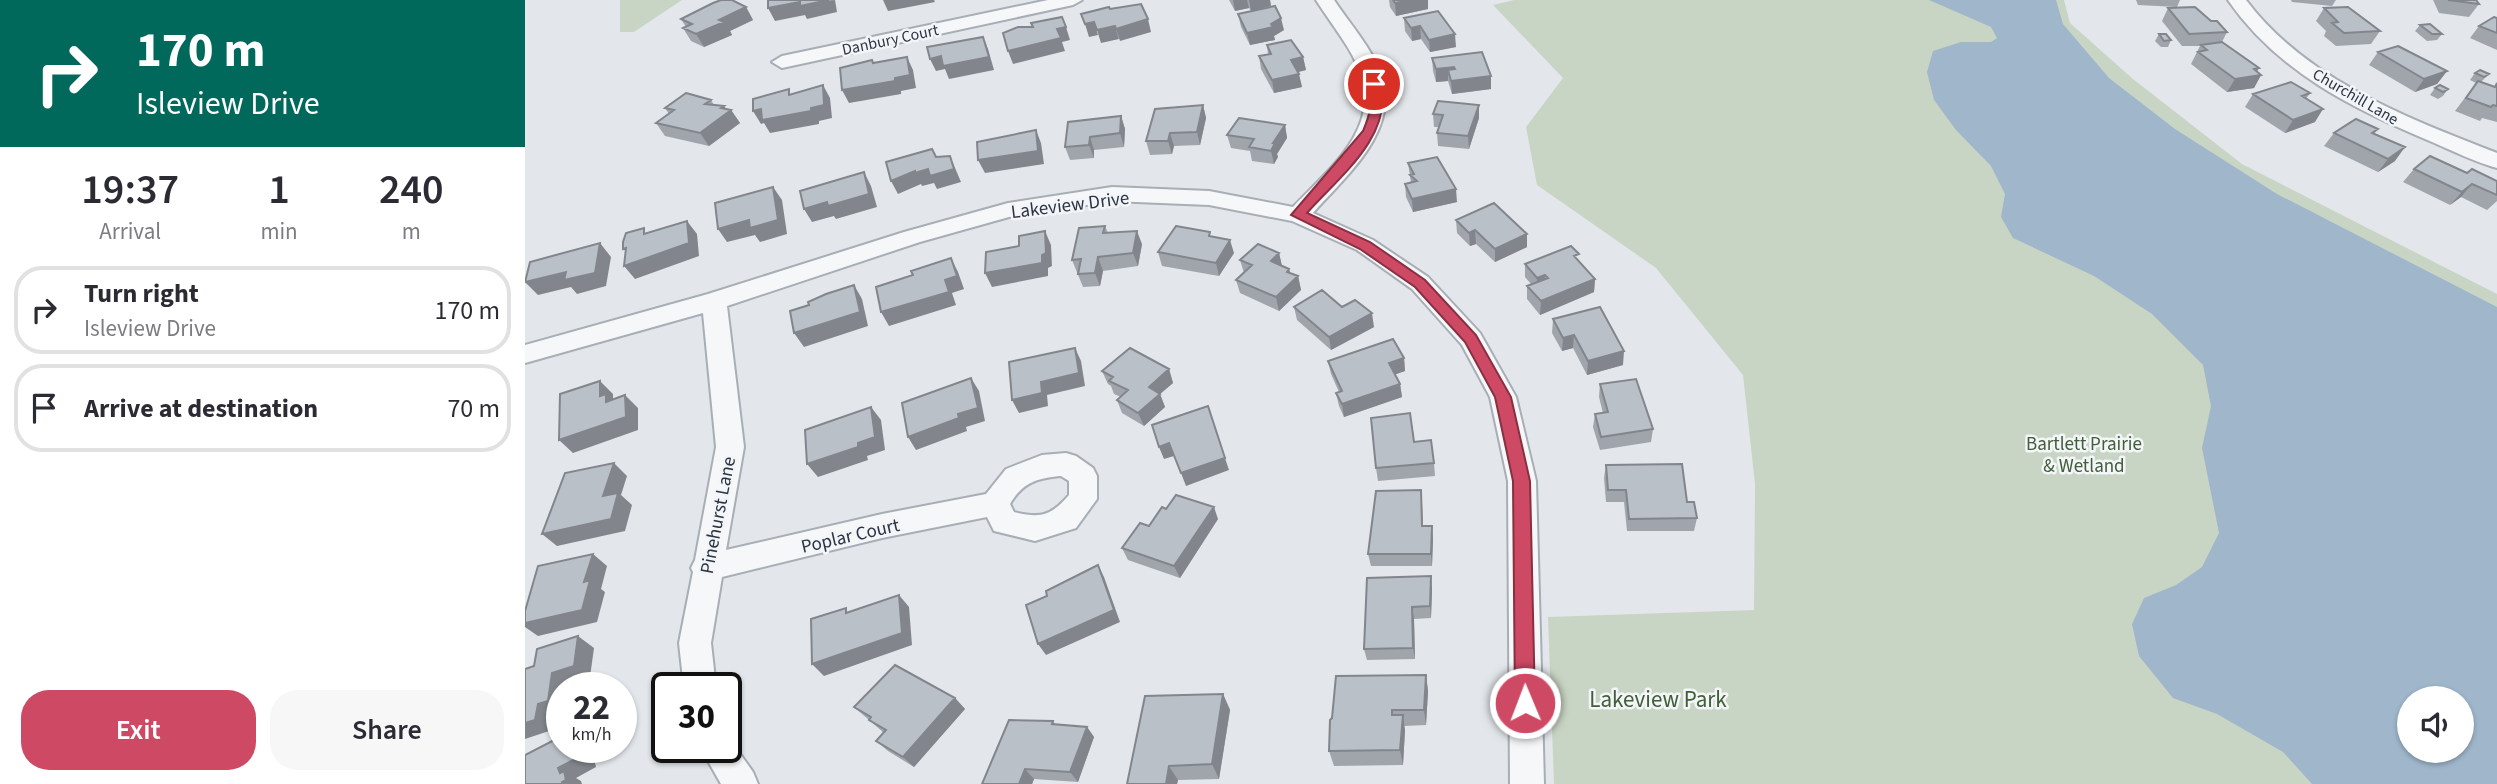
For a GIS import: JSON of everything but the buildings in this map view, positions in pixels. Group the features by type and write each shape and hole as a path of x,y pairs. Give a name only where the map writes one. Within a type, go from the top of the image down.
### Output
{"street":[{"name":"Danbury Court","path":"782,62 996,8 1073,0"},
{"path":"1298,215 1356,150 1377,115 1378,96 1371,73 1325,0"},
{"name":"Churchill Lane","path":"2237,0 2243,12 2281,49 2329,83 2406,125 2497,161"},
{"name":"Lakeview Drive","path":"525,354 714,300 912,237 1008,211 1112,194 1209,198 1298,215 1365,245 1420,283 1471,339 1503,397 1522,481 1527,784"},
{"name":"Pinehurst Lane","path":"698,672 695,643 706,568 730,447 714,300"},
{"name":"Poplar Court","path":"706,568 882,526 995,504"},
{"path":"727,763 741,784"}],"green space":[{"path":"620,0 682,0 634,32 620,32"},
{"name":"Bartlett Prairie & Wetland","path":"1514,0 2064,0 2070,23 2133,79 2242,164 2497,294 2497,784 1554,784 1548,617 1754,610 1755,484 1743,375 1656,268 1537,185 1526,127 1563,78 1493,5"}],"water":[{"path":"1929,0 2056,0 2063,24 2109,78 2175,129 2277,194 2497,307 2497,784 2312,784 2283,752 2217,714 2173,698 2139,656 2132,624 2144,598 2176,585 2202,567 2219,533 2202,448 2211,406 2203,365 2152,314 2094,276 2013,238 2001,217 2005,194 1991,166 1956,130 1934,100 1927,72 1933,51 1961,42 1991,42 1997,38 1991,27"}],"route":[{"path":"1374,84 1378,96 1377,115 1369,131 1356,150 1298,215 1365,245 1420,283 1471,339 1503,397 1522,481 1525,703"}],"park label":[{"name":"Lakeview Park","path":"1658,699"}]}
